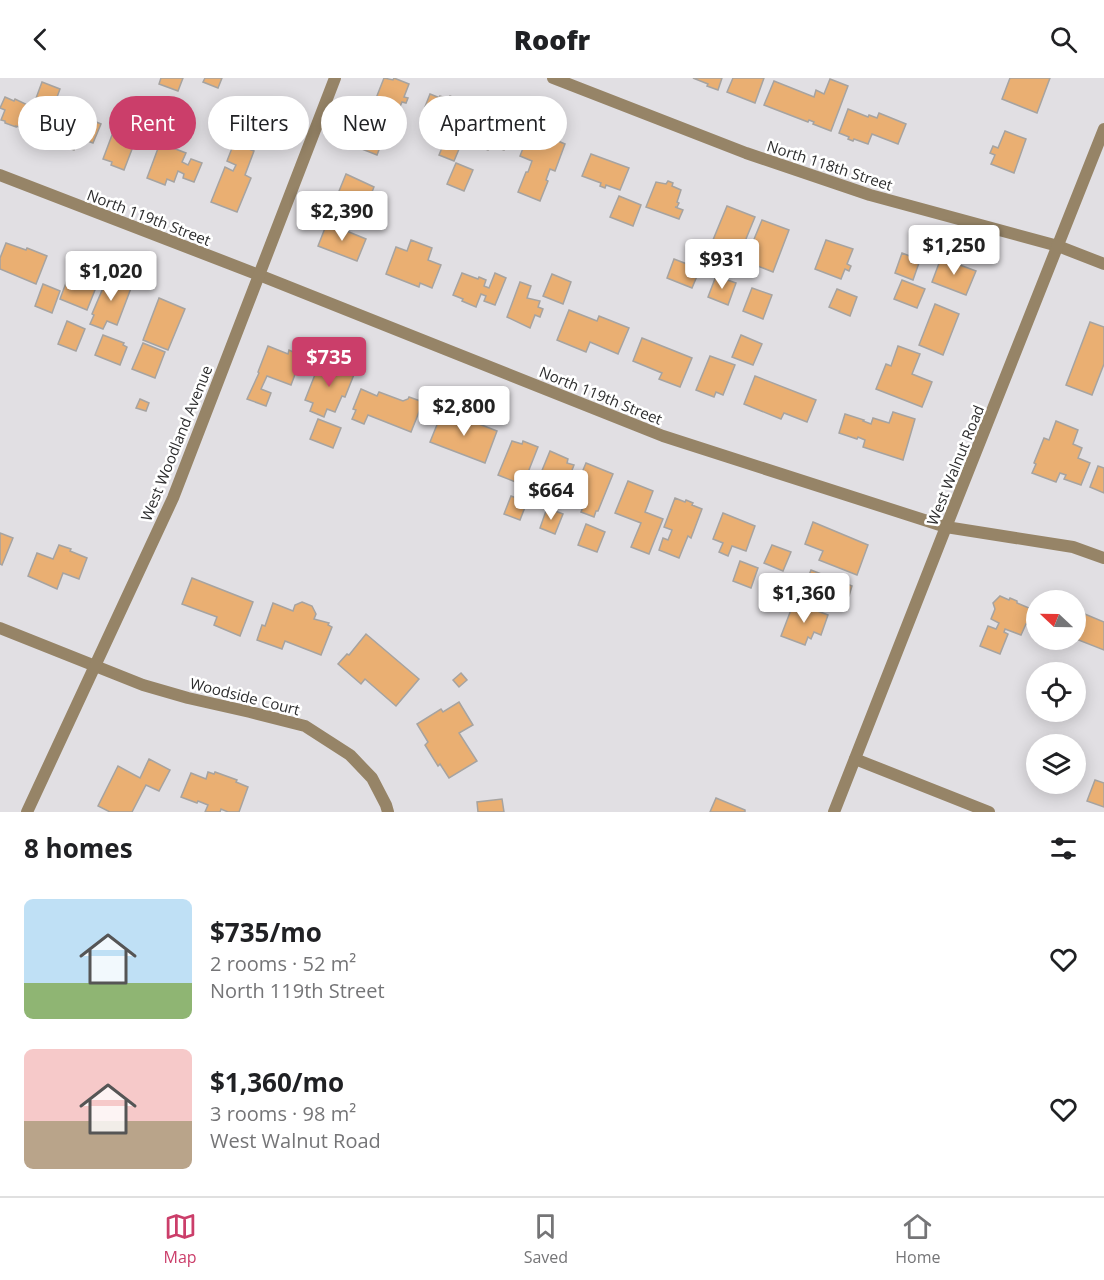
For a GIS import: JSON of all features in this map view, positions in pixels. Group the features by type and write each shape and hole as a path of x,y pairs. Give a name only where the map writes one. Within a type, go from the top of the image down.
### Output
{"street":[{"name":"West Woodland Avenue","path":"27,812 172,498 335,78"},
{"name":"North 118th Street","path":"553,78 746,153 870,195 1058,246 1104,264"},
{"name":"West Walnut Road","path":"834,812 1104,129"},
{"name":"North 119th Street","path":"0,175 259,275 663,436 946,527 1074,547 1104,558"},
{"name":"Woodside Court","path":"0,628 143,685 305,726 350,755 358,763 372,778 388,812"},
{"path":"855,759 988,812"}],"building":[{"path":"161,78 183,78 178,91 159,84"},
{"path":"205,78 222,78 218,88 203,82"},
{"path":"384,78 393,80 394,78 409,84 404,96 377,96"},
{"path":"693,78 722,78 718,90"},
{"path":"733,78 764,78 755,103 727,92"},
{"path":"1010,78 1050,78 1037,113 1002,99"},
{"path":"830,79 848,86 831,131 809,120 808,122 764,105 774,81 814,97 816,90 824,94"},
{"path":"42,82 60,89 57,96 37,96"},
{"path":"5,97 18,100 18,127 1,120 5,110 0,108"},
{"path":"848,109 868,117 869,115 877,118 879,113 906,124 898,144 872,134 868,144 854,139 853,141 839,133"},
{"path":"1005,131 1026,139 1014,173 991,164 995,155 990,153 993,146 998,148"},
{"path":"109,143 109,150 132,150 124,170 103,159"},
{"path":"157,150 178,150 186,153 182,162 188,165 191,159 202,163 194,182 183,178 184,174 178,171 174,182 167,179 165,185 147,178"},
{"path":"231,150 254,151 245,175 251,178 237,212 211,202 225,167 233,171 236,165 227,161"},
{"path":"364,150 379,150 377,155"},
{"path":"441,150 459,150 454,161 439,155"},
{"path":"522,150 563,150 555,171 550,169 540,201 518,192 532,161 520,156"},
{"path":"591,154 629,168 620,190 606,185 605,188 600,186 601,183 582,176"},
{"path":"456,163 473,170 464,191 447,184"},
{"path":"346,174 374,187 368,202 361,199 359,204 337,196"},
{"path":"668,181 673,183 672,186 681,190 677,202 679,203 675,207 683,210 679,219 646,207 656,182 666,184"},
{"path":"619,196 641,205 633,226 610,217"},
{"path":"727,206 755,217 741,251 736,249 733,258 714,251 717,242 713,240"},
{"path":"762,220 789,230 773,272 745,261"},
{"path":"327,223 366,239 357,261 318,246"},
{"path":"411,240 432,248 428,260 441,265 432,288 420,283 419,287 386,274 396,247 407,251"},
{"path":"826,240 853,249 847,264 851,266 849,271 845,269 841,279 815,269"},
{"path":"6,243 47,256 36,284 0,269 0,258"},
{"path":"902,253 920,260 913,280 895,273"},
{"path":"941,258 976,271 966,295 932,282"},
{"path":"674,259 700,269 692,288 667,278"},
{"path":"73,264 101,275 87,310 60,299"},
{"path":"462,273 486,280 484,286 489,288 495,273 506,278 495,305 484,301 486,296 481,294 476,307 453,295"},
{"path":"109,274 133,283 117,325 107,321 103,329 90,324"},
{"path":"552,274 571,282 563,304 543,296"},
{"path":"716,276 736,283 728,305 708,297"},
{"path":"902,280 925,289 917,308 894,299"},
{"path":"520,282 531,286 527,298 540,301 538,307 543,309 540,317 535,315 530,328 507,317"},
{"path":"43,284 60,291 52,313 35,306"},
{"path":"752,288 772,295 763,319 743,311"},
{"path":"837,289 857,297 850,316 829,307"},
{"path":"159,298 185,309 168,350 143,340"},
{"path":"935,304 959,314 943,355 919,345"},
{"path":"569,310 597,321 599,316 629,328 618,354 590,342 586,352 557,340"},
{"path":"67,321 85,329 76,351 58,344"},
{"path":"1090,322 1104,327 1104,364 1092,395 1066,385"},
{"path":"103,335 124,343 123,345 127,347 120,365 95,355"},
{"path":"741,335 762,344 753,365 732,357"},
{"path":"642,338 692,358 680,387 659,379 662,373 633,361"},
{"path":"143,343 165,352 155,378 132,369"},
{"path":"268,346 288,354 289,350 302,356 291,385 267,376 261,389 271,393 266,406 247,399"},
{"path":"898,346 920,354 912,374 932,382 922,407 876,389 886,364 891,366"},
{"path":"710,356 735,365 723,395 716,392 714,397 696,390"},
{"path":"320,362 334,367 335,364 355,372 345,397 342,396 335,412 327,409 324,417 310,411 313,403 305,400"},
{"path":"755,376 816,400 807,422 784,413 781,419 744,404"},
{"path":"361,389 377,396 379,392 403,401 409,397 423,402 411,432 368,415 364,424 352,419 356,410 353,409"},
{"path":"140,399 149,403 146,411 136,408"},
{"path":"443,410 497,431 485,463 430,442"},
{"path":"893,412 915,419 903,460 863,447 865,440 858,437 857,439 839,433 845,414 871,424 873,418 889,423"},
{"path":"318,419 341,428 333,448 310,439"},
{"path":"1056,421 1078,430 1073,444 1082,448 1078,458 1090,463 1081,485 1064,479 1066,475 1060,473 1056,482 1032,473 1044,438 1049,440"},
{"path":"512,441 522,444 523,441 538,447 523,485 498,475"},
{"path":"550,451 568,459 567,463 574,465 562,496 536,485"},
{"path":"586,463 613,474 594,517 581,512 583,507 570,501"},
{"path":"1098,466 1104,468 1104,493 1090,487"},
{"path":"628,481 653,491 645,512 663,519 649,554 631,547 641,523 615,513"},
{"path":"511,496 527,502 520,520 504,514"},
{"path":"675,498 685,502 686,500 702,509 691,538 688,536 679,558 659,550 663,538 668,540 672,530 664,527"},
{"path":"547,508 563,514 555,534 540,528"},
{"path":"723,513 755,526 746,551 732,546 728,556 719,552 723,543 713,539"},
{"path":"813,522 868,545 857,575 819,560 823,551 805,544"},
{"path":"586,524 605,532 597,552 578,545"},
{"path":"0,533 13,538 2,565 0,564"},
{"path":"59,545 87,558 79,579 63,573 57,589 28,576 37,553 53,559"},
{"path":"772,545 791,552 783,571 764,563"},
{"path":"740,561 758,568 751,588 733,581"},
{"path":"811,570 852,586 840,611 801,596"},
{"path":"192,578 253,602 240,636 214,625 217,617 182,604"},
{"path":"1000,596 1009,600 1010,598 1026,607 1026,624 1021,635 1005,629 1004,632 1008,634 1000,654 980,646 988,626 996,629 999,623 991,619 995,609 993,603"},
{"path":"302,602 312,606 316,614 314,619 329,623 328,625 332,627 321,655 285,641 282,649 257,640 273,603 293,611 295,605"},
{"path":"794,602 828,615 821,635 814,632 811,639 808,637 805,645 781,636"},
{"path":"1086,614 1104,622 1104,650 1086,643"},
{"path":"366,634 419,679 396,706 365,679 361,684 338,664 347,654 349,655"},
{"path":"461,673 467,680 459,687 453,680"},
{"path":"459,702 473,725 459,733 477,761 449,778 440,764 438,766 425,745 428,742 417,724 441,709 443,712"},
{"path":"149,759 170,770 159,791 146,785 132,812 110,812 98,806 118,766 140,778"},
{"path":"208,772 214,774 215,772 237,780 236,782 248,787 239,812 228,812 221,809 220,812 205,812 208,805 181,797 191,773 206,779"},
{"path":"1095,780 1104,783 1104,807 1087,801"},
{"path":"716,798 745,810 745,812 710,812"},
{"path":"502,799 504,812 478,812 477,802"}]}
